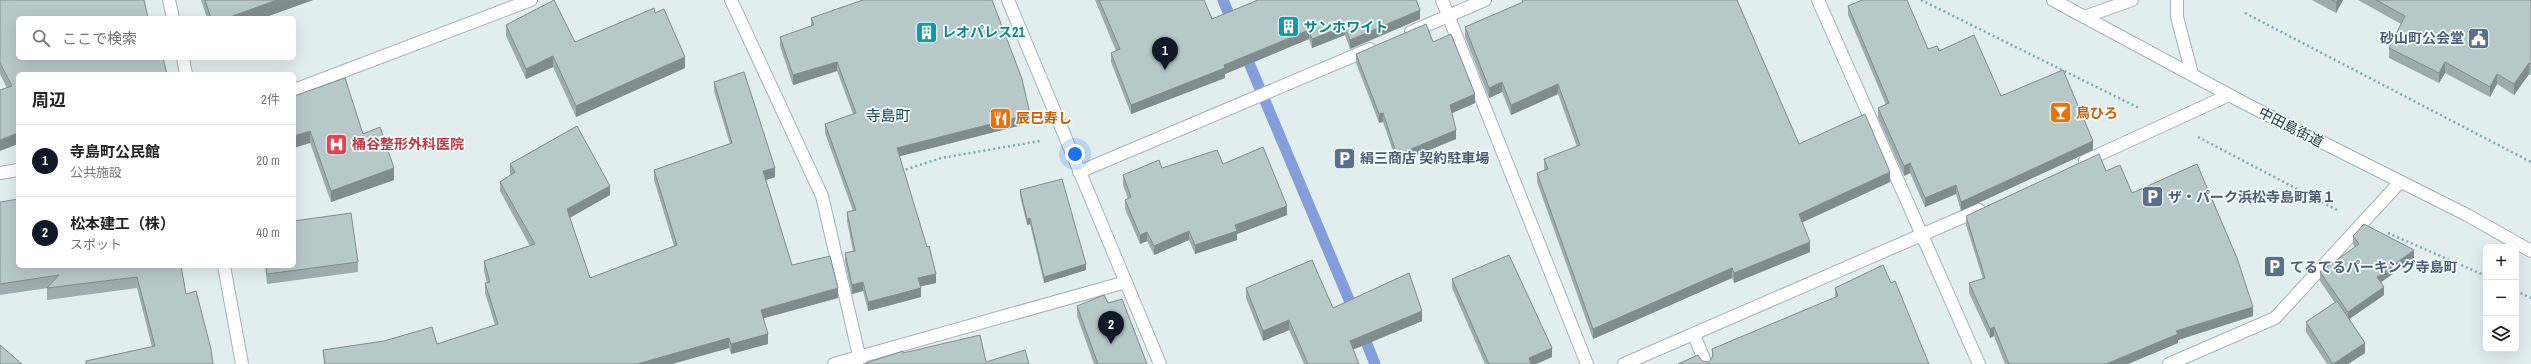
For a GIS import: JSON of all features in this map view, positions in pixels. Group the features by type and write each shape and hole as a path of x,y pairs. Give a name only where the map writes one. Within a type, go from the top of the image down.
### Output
{"street":[{"path":"169,0 173,16"},
{"path":"296,89 531,0"},
{"path":"731,0 822,196 860,361"},
{"path":"1008,0 1160,364"},
{"path":"1442,0 1587,364"},
{"path":"1399,37 1485,0"},
{"path":"1818,0 1979,364"},
{"name":"中田島街道","path":"2053,0 2229,94 2531,251"},
{"path":"2084,16 2132,0"},
{"path":"2177,0 2177,17 2192,74"},
{"path":"1079,172 1385,43"},
{"path":"183,60 186,72"},
{"path":"2072,167 2229,94"},
{"path":"0,174 16,170"},
{"path":"2169,364 2275,318 2400,182"},
{"path":"1624,364 1922,237 1993,204"},
{"path":"224,268 242,364"},
{"path":"834,364 860,361 1126,282"},
{"path":"1694,335 1706,364"}],"path":[{"path":"1921,0 2144,110"},
{"path":"2244,13 2531,162"},
{"path":"896,172 941,158 1064,137"},
{"path":"2198,137 2343,213"},
{"path":"2380,230 2483,275"},
{"path":"2519,292 2531,298"}],"building":[{"path":"0,0 144,0 148,16 16,16 16,60 164,60 166,72 16,72 16,134 0,140 0,90 12,86 0,63"},
{"path":"205,0 277,0 233,16 210,16"},
{"path":"554,0 575,42 654,8 655,13 664,9 685,57 576,106 553,56 526,69 506,25"},
{"path":"863,0 992,0 1022,79 1030,114 897,148 927,247 929,246 936,274 918,278 921,288 868,302 863,282 852,285 845,253 855,251 847,212 856,210 825,124 856,113 837,62 793,75 780,37 814,25 811,18"},
{"path":"1099,0 1204,0 1212,19 1258,0 1416,0 1420,10 1350,40 1345,26 1312,39 1309,30 1224,65 1225,68 1131,105 1111,53 1120,49"},
{"path":"1522,0 1737,0 1799,144 1865,114 1890,172 1799,214 1810,242 1734,273 1732,268 1593,329 1537,173 1548,169 1544,159 1580,145 1558,84 1511,105 1502,82 1489,88 1465,27 1523,2"},
{"path":"1862,0 1907,0 1928,49 1937,46 1939,51 1974,35 2001,96 2063,70 2093,141 1961,202 1956,185 1925,198 1910,163 1904,166 1878,108 1889,103 1848,6"},
{"path":"2376,0 2531,0 2531,65 2529,63 2514,84 2497,74 2490,87 2445,62 2439,73 2389,48 2405,16"},
{"path":"1426,24 1433,42 1451,34 1475,94 1450,105 1456,130 1397,155 1383,113 1379,114 1356,54"},
{"path":"744,72 775,168 763,171 792,265 830,256 838,288 761,310 768,334 731,344 729,338 637,364 325,364 323,350 384,341 432,327 437,344 498,324 485,283 490,282 484,261 535,244 500,182 515,172 510,164 577,126 610,186 567,209 590,278 677,245 654,170 732,143 714,82"},
{"name":"桶谷整形外科医院","path":"345,78 363,134 380,127 394,168 331,191 310,131 296,135 296,95"},
{"path":"1263,147 1287,206 1235,225 1237,231 1195,245 1189,231 1154,246 1147,232 1140,235 1125,200 1131,197 1123,175 1159,160 1162,168 1217,150 1223,164"},
{"path":"2099,154 2106,171 2120,165 2132,193 2197,164 2237,258 2253,307 2176,331 2178,334 2106,364 2009,364 1994,327 1990,329 1969,283 1985,278 1966,216"},
{"path":"1062,179 1086,264 1044,277 1030,218 1027,219 1020,190"},
{"path":"16,199 16,268 181,268 186,294 196,291 211,349 213,364 86,364 86,361 155,346 137,277 47,288 59,275 0,284 0,202"},
{"path":"351,213 358,262 267,274 266,268 296,268 296,221"},
{"path":"2364,224 2414,250 2377,277 2384,287 2348,312 2320,272 2359,244 2353,236"},
{"path":"1509,255 1552,348 1529,358 1531,364 1489,364 1452,279"},
{"path":"1312,260 1333,308 1409,273 1422,311 1350,341 1359,364 1308,364 1289,320 1263,331 1246,288"},
{"path":"1883,265 1891,283 1895,281 1929,364 1678,364 1698,355 1702,361 1709,362 1713,356 1712,349 1838,296 1835,288"},
{"path":"1104,295 1108,303 1122,299 1147,364 1098,364 1077,306"},
{"path":"2337,301 2365,343 2333,364 2306,322"},
{"path":"980,335 986,362 1025,350 1029,364 863,364 903,351 903,353"},
{"path":"0,345 22,364 0,364"}],"waterway":[{"path":"1223,0 1234,26"},
{"path":"1244,51 1355,314"},
{"path":"1361,329 1375,364"}],"place":[{"name":"サンホワイト","path":"1288,27"},
{"name":"レオパレス21","path":"927,32"},
{"name":"砂山町公会堂","path":"2479,38"},
{"name":"寺島町公民館","path":"1165,70"},
{"name":"鳥ひろ","path":"2061,113"},
{"name":"辰巳寿し","path":"1000,118"},
{"name":"桶谷整形外科医院","path":"336,144"},
{"name":"絹三商店 契約駐車場","path":"1345,158"},
{"name":"ザ・パーク浜松寺島町第１","path":"2153,197"},
{"name":"てるてるパーキング寺島町","path":"2274,267"},
{"name":"松本建工（株）","path":"1111,344"}],"district":[{"name":"寺島町","path":"888,116"}]}
